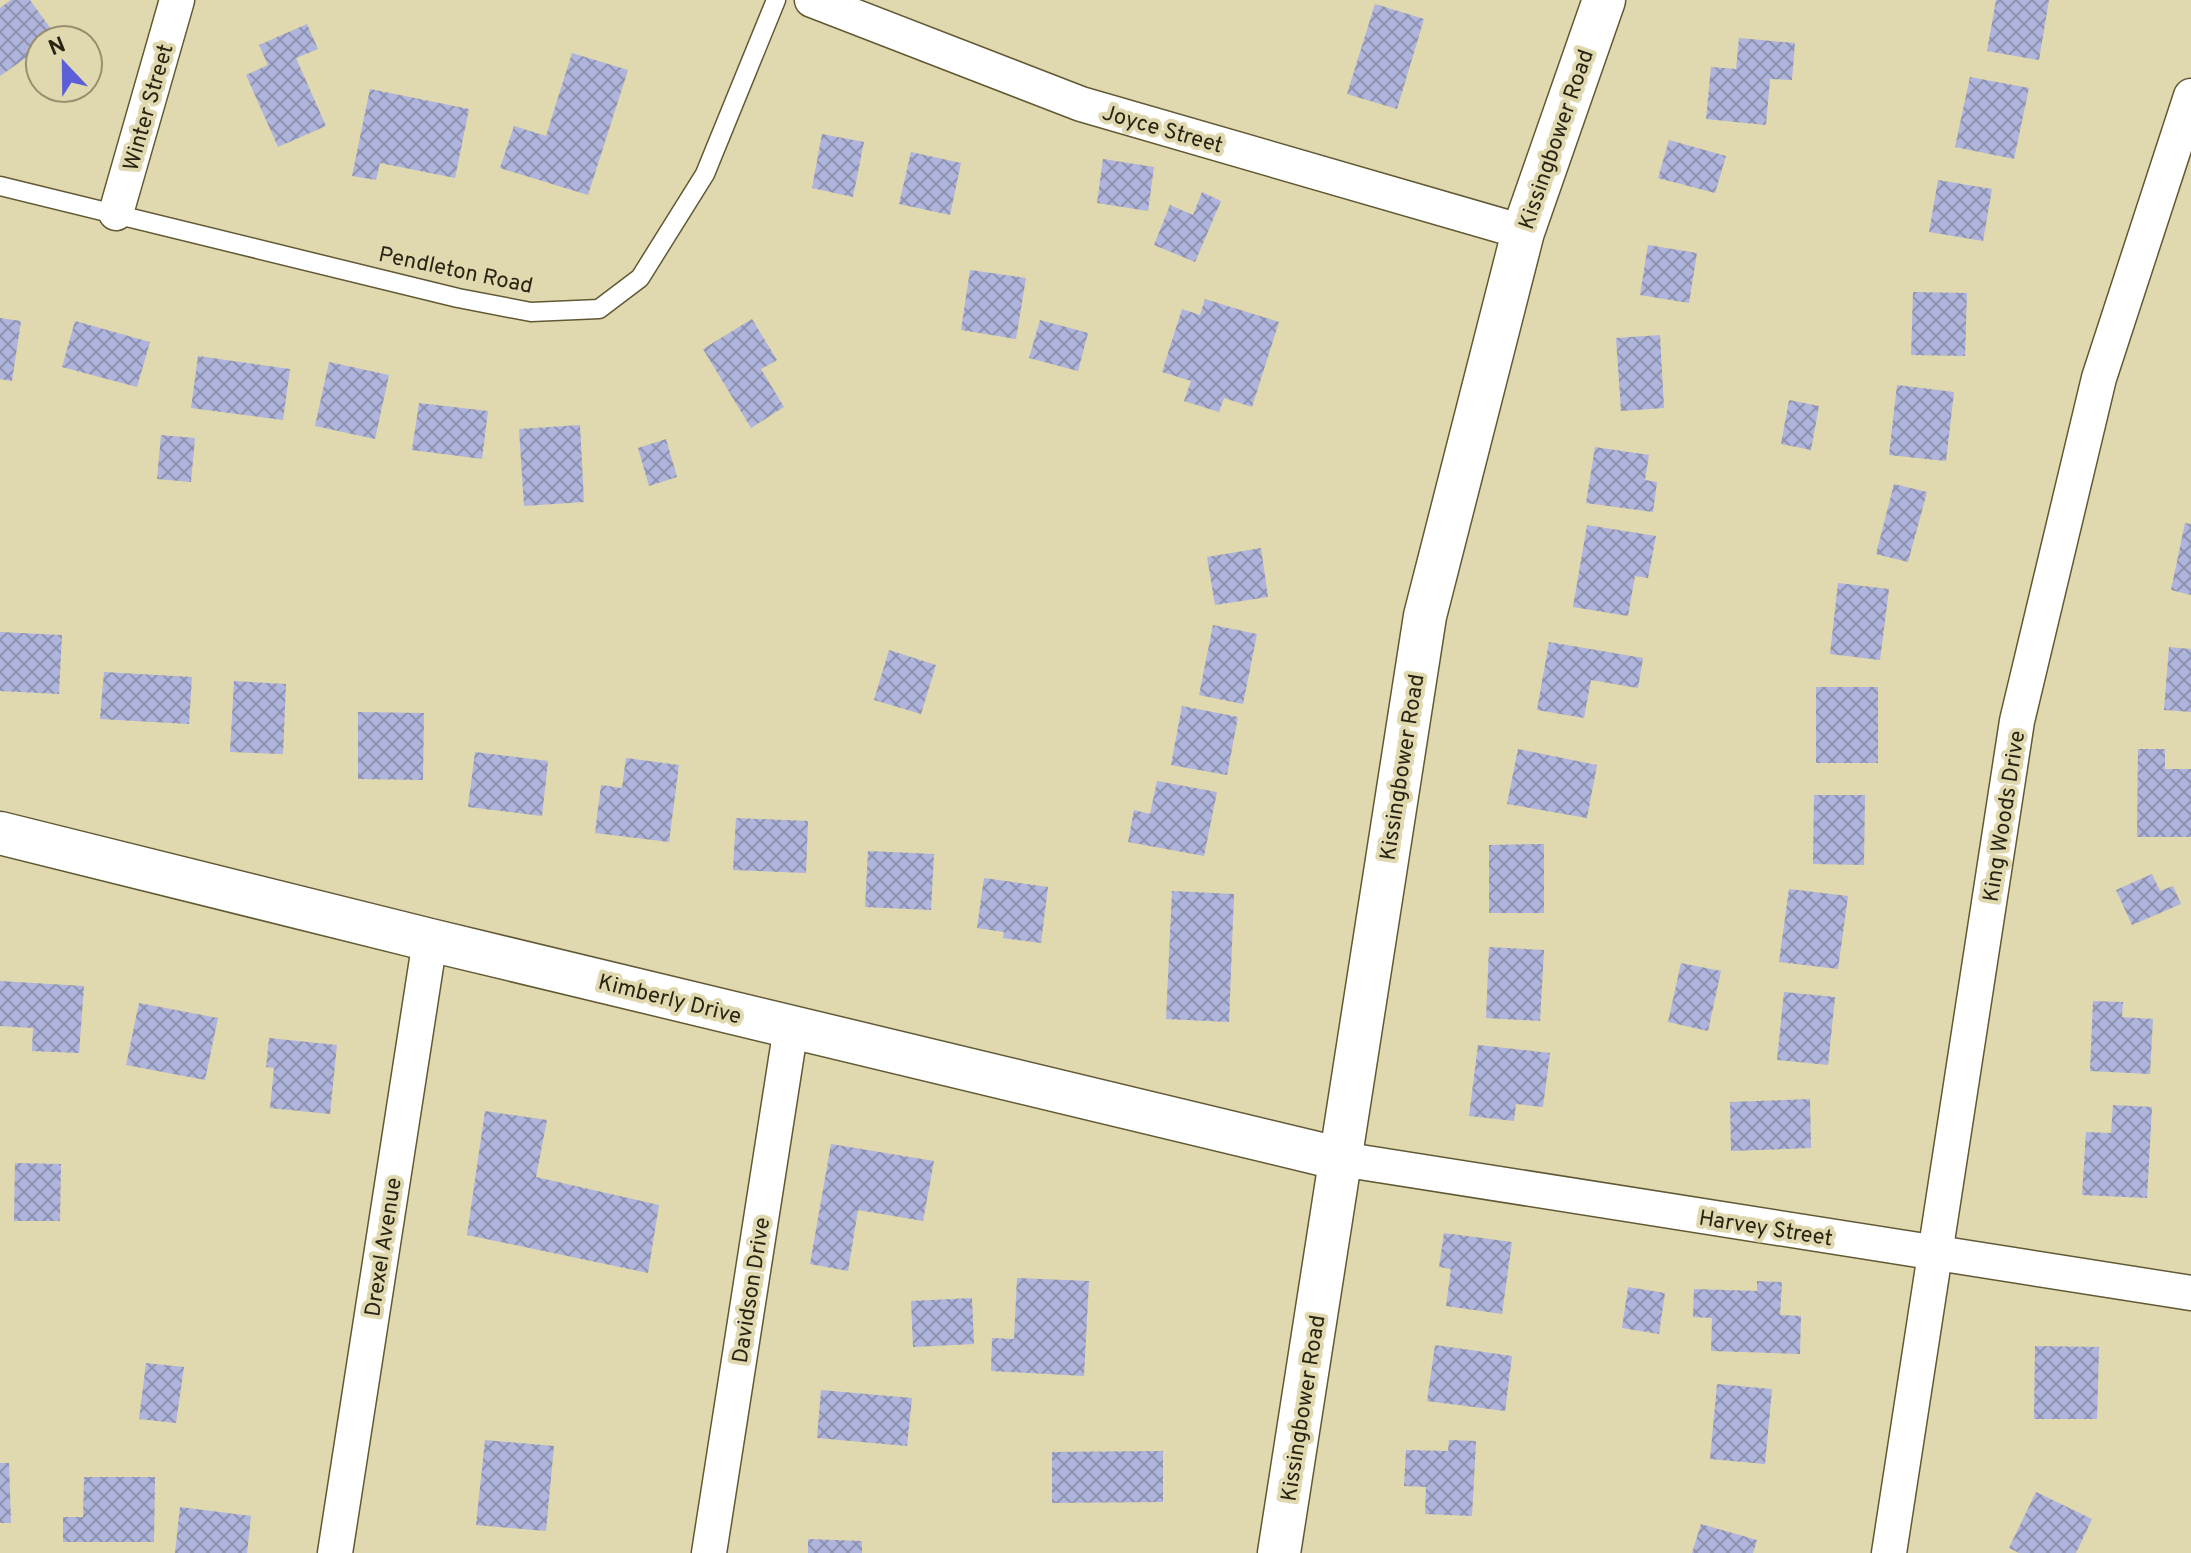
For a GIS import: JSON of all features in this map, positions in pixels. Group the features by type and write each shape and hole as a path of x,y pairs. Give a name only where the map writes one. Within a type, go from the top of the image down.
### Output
{"street":[{"name":"Winter Street","path":"116,213 177,0"},
{"name":"Joyce Street","path":"812,0 1081,104 1523,232"},
{"name":"Kissingbower Road","path":"1279,1553 1425,616 1523,232 1604,0"},
{"name":"King Woods Drive","path":"1889,1553 2017,721 2099,378 2191,96"},
{"name":"Kimberly Drive","path":"0,833 1341,1159"},
{"name":"Drexel Avenue","path":"335,1553 430,940"},
{"name":"Davidson Drive","path":"709,1553 791,1027"},
{"name":"Harvey Street","path":"1341,1159 2191,1293"}],"lane":[{"name":"Pendleton Road","path":"0,186 458,298 531,312 599,309 640,278 705,174 776,0"}],"building":[{"path":"11,0 30,0 47,24 24,24 24,59 0,76 0,8"},
{"path":"1996,0 2049,0 2039,60 1987,51"},
{"path":"1375,4 1424,19 1397,109 1347,94"},
{"path":"307,24 318,49 296,58 326,126 278,147 246,75 268,65 259,45"},
{"path":"1739,38 1795,43 1792,80 1770,79 1766,125 1706,119 1711,67 1736,69"},
{"path":"572,53 628,70 588,195 500,168 514,126 546,136"},
{"path":"1970,77 2029,88 2014,159 1955,147"},
{"path":"370,89 469,109 455,178 380,163 376,180 352,176"},
{"path":"822,134 864,142 853,197 812,188"},
{"path":"1669,140 1726,156 1715,193 1658,178"},
{"path":"911,152 961,163 950,215 899,204"},
{"path":"1103,159 1154,167 1148,211 1097,203"},
{"path":"1938,180 1992,189 1983,241 1929,232"},
{"path":"1202,192 1221,201 1195,262 1154,245 1170,205 1193,215"},
{"path":"1648,245 1697,253 1689,303 1640,295"},
{"path":"970,270 1026,278 1016,339 961,330"},
{"path":"1913,292 1967,293 1965,356 1911,355"},
{"path":"1205,299 1279,322 1252,407 1224,398 1219,412 1184,401 1191,381 1162,372 1182,309 1200,315"},
{"path":"0,318 21,321 12,381 0,379"},
{"path":"752,319 777,360 761,369 784,407 751,428 703,349"},
{"path":"1040,320 1088,333 1078,371 1029,358"},
{"path":"75,321 150,342 137,387 62,367"},
{"path":"1660,335 1664,408 1621,411 1616,338"},
{"path":"198,356 290,369 283,420 191,408"},
{"path":"329,362 389,375 375,439 315,426"},
{"path":"1897,385 1954,392 1946,461 1889,455"},
{"path":"1789,400 1819,406 1811,450 1781,444"},
{"path":"419,403 488,411 482,459 412,450"},
{"path":"580,425 584,502 524,506 519,429"},
{"path":"161,435 195,438 191,482 157,479"},
{"path":"666,439 677,477 649,486 638,448"},
{"path":"1595,447 1649,455 1645,480 1657,482 1653,512 1586,503"},
{"path":"1894,484 1927,492 1908,562 1876,554"},
{"path":"2185,523 2191,524 2191,595 2171,590"},
{"path":"1587,525 1656,536 1648,578 1635,576 1628,616 1573,607"},
{"path":"1261,548 1268,597 1215,605 1207,557"},
{"path":"1838,583 1889,589 1880,660 1830,654"},
{"path":"1213,625 1257,634 1243,704 1199,695"},
{"path":"0,632 62,635 59,694 0,691"},
{"path":"1549,642 1643,658 1638,688 1591,680 1584,718 1537,710"},
{"path":"2169,647 2191,649 2191,712 2164,710"},
{"path":"889,650 936,665 921,714 874,700"},
{"path":"104,672 192,677 189,724 100,719"},
{"path":"234,681 286,684 283,754 230,752"},
{"path":"1816,687 1878,687 1878,763 1816,763"},
{"path":"1182,706 1238,717 1227,775 1171,765"},
{"path":"358,712 424,713 423,780 358,779"},
{"path":"1518,749 1597,765 1587,818 1507,804"},
{"path":"2138,749 2165,749 2165,769 2191,769 2191,837 2137,837"},
{"path":"475,752 548,761 542,816 468,807"},
{"path":"626,758 679,765 669,842 595,833 601,785 622,788"},
{"path":"1157,781 1217,792 1204,856 1128,842 1134,810 1150,814"},
{"path":"1814,795 1865,795 1864,865 1813,864"},
{"path":"736,818 808,821 806,873 733,870"},
{"path":"1544,844 1544,913 1489,913 1489,845"},
{"path":"868,851 934,854 931,910 865,907"},
{"path":"2152,874 2160,891 2173,886 2181,904 2132,925 2116,890"},
{"path":"984,878 1048,887 1041,943 1003,938 1004,932 977,928"},
{"path":"1789,889 1848,896 1838,969 1779,962"},
{"path":"1172,891 1234,894 1229,1022 1166,1019"},
{"path":"1489,947 1544,950 1540,1021 1486,1018"},
{"path":"1681,963 1721,971 1708,1031 1668,1022"},
{"path":"0,981 84,986 79,1053 32,1051 33,1028 0,1026"},
{"path":"1784,992 1835,997 1828,1065 1777,1060"},
{"path":"2093,1001 2123,1002 2122,1017 2153,1019 2150,1074 2090,1071"},
{"path":"139,1003 218,1018 205,1080 126,1065"},
{"path":"269,1038 337,1045 330,1114 270,1108 274,1068 266,1067"},
{"path":"1478,1045 1550,1053 1543,1107 1516,1104 1514,1121 1469,1116"},
{"path":"1810,1099 1811,1148 1731,1151 1730,1102"},
{"path":"2113,1105 2152,1107 2147,1198 2082,1195 2086,1132 2111,1133"},
{"path":"485,1111 547,1120 536,1177 659,1205 648,1273 467,1235"},
{"path":"831,1144 934,1161 923,1221 858,1210 848,1271 810,1264"},
{"path":"15,1163 61,1164 60,1221 14,1221"},
{"path":"1444,1233 1512,1242 1502,1314 1446,1306 1451,1269 1439,1267"},
{"path":"1017,1278 1089,1281 1084,1376 991,1371 992,1338 1014,1339"},
{"path":"1757,1281 1782,1282 1780,1315 1801,1316 1800,1354 1711,1351 1712,1318 1693,1317 1694,1289 1757,1291"},
{"path":"1628,1287 1665,1293 1659,1334 1622,1328"},
{"path":"972,1298 974,1344 913,1347 911,1301"},
{"path":"1435,1345 1512,1356 1505,1411 1427,1401"},
{"path":"2035,1346 2099,1347 2097,1419 2034,1419"},
{"path":"146,1363 184,1367 176,1423 139,1419"},
{"path":"1717,1384 1772,1389 1765,1464 1710,1459"},
{"path":"821,1390 912,1398 907,1446 817,1438"},
{"path":"485,1440 554,1446 546,1531 476,1525"},
{"path":"1449,1440 1476,1441 1472,1516 1425,1514 1426,1487 1404,1486 1406,1450 1448,1451"},
{"path":"1163,1451 1163,1502 1052,1503 1052,1452"},
{"path":"0,1463 9,1463 11,1523 0,1523"},
{"path":"84,1477 155,1477 154,1542 63,1542 63,1517 83,1517"},
{"path":"2036,1492 2092,1519 2076,1553 2019,1553 2009,1548"},
{"path":"180,1507 251,1516 247,1553 175,1553"},
{"path":"1701,1524 1757,1540 1753,1553 1692,1553"},
{"path":"808,1539 862,1541 862,1553 808,1553"}]}
